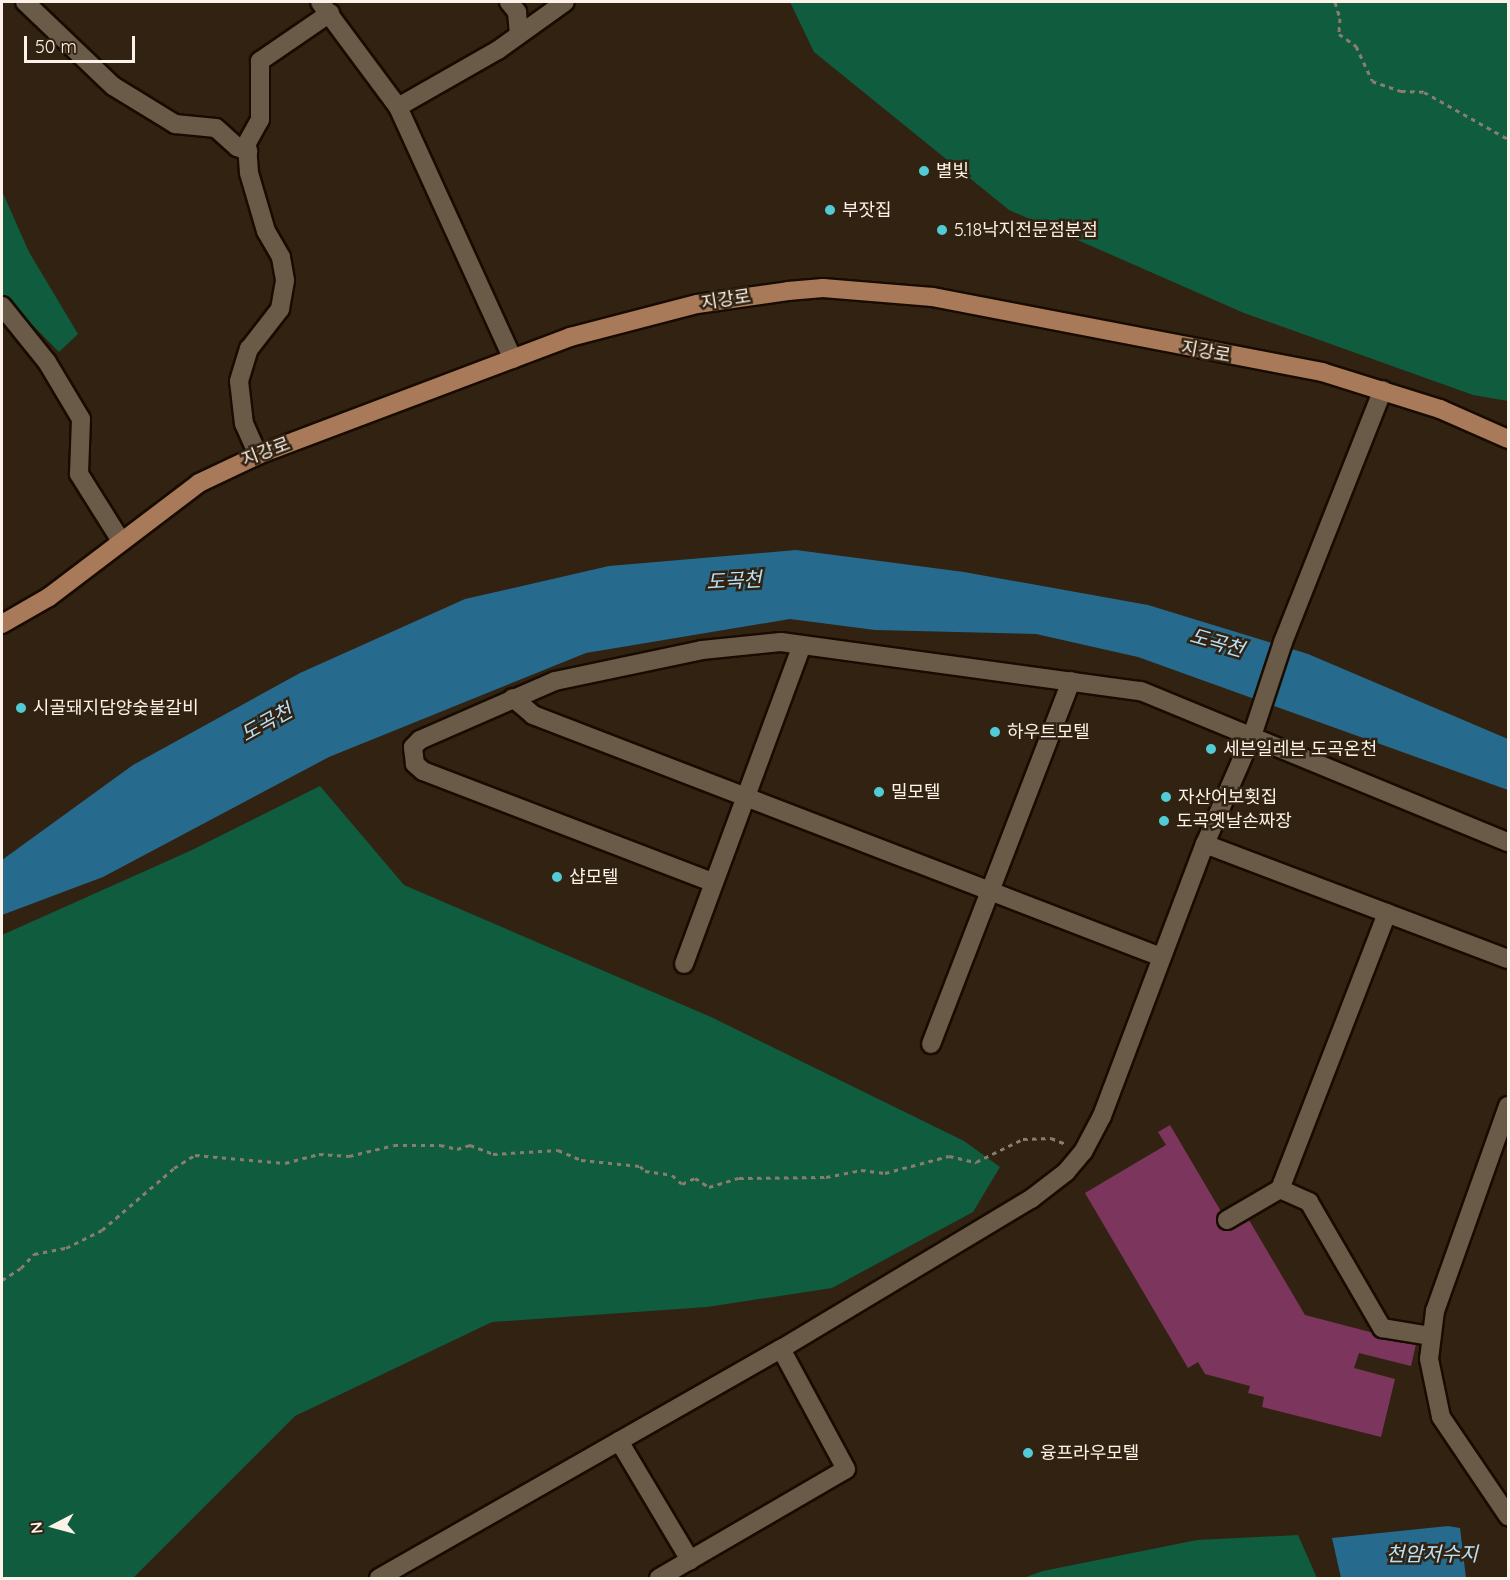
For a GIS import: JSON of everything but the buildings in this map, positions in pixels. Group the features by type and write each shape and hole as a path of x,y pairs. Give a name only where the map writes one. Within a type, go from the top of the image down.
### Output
{"main road":[{"name":"지강로","path":"2,624 49,597 199,483 258,455 570,338 646,316 738,297 823,288 933,297 1322,372 1383,390 1509,439"}],"street":[{"path":"25,2 113,86 175,124 193,123 216,128 237,147 248,151"},
{"path":"509,2 517,12 519,33"},
{"path":"398,107 498,50 565,2"},
{"path":"258,455 244,423 239,381 249,349 280,309 285,280 281,258 266,231 249,173 248,143 260,120 260,61 325,7 398,107 513,359"},
{"path":"2,306 47,362 81,419 80,474 121,541"},
{"path":"379,1578 781,1349 1031,1199 1066,1172 1083,1152 1102,1116 1205,844 1252,736 1283,642 1383,390"},
{"path":"711,882 415,764 413,747 420,740 555,681 702,650 781,642 1141,692 1509,843"},
{"path":"684,964 711,882 802,645"},
{"path":"931,1044 1071,681"},
{"path":"513,698 533,715 1161,957"},
{"path":"1205,844 1509,959"},
{"path":"1227,1220 1280,1189 1387,913"},
{"path":"1509,1106 1448,1268 1431,1336 1429,1359 1441,1417 1509,1516"},
{"path":"1280,1189 1309,1202 1382,1328 1431,1336"},
{"path":"659,1578 846,1468 781,1349"},
{"path":"619,1441 690,1560"}],"path":[{"path":"1335,2 1340,18 1339,34 1356,46 1372,81 1401,91 1424,92 1509,139"},
{"path":"2,1280 21,1268 34,1254 66,1248 102,1230 145,1191 195,1155 285,1163 319,1154 349,1156 394,1145 440,1144 457,1149 470,1145 493,1154 558,1150 581,1160 640,1166 645,1172 672,1175 682,1184 695,1178 709,1187 739,1178 826,1177 861,1170 885,1173 949,1156 976,1162 1023,1139 1051,1138 1083,1152"}],"green space":[{"path":"790,2 1508,2 1508,401 1473,395 1244,313 1009,210 814,52"},
{"path":"2,191 29,252 78,334 59,352 2,294"},
{"path":"320,786 404,885 711,1017 964,1141 1000,1167 973,1212 832,1288 707,1307 492,1322 295,1416 133,1578 2,1578 2,935 192,850"},
{"path":"1298,1535 1317,1578 1023,1578 1043,1571 1197,1540"}],"water":[{"name":"도곡천","path":"796,550 964,572 1148,605 1308,654 1508,739 1508,790 1138,657 1036,634 875,630 790,619 586,653 329,757 103,877 2,915 2,860 133,765 300,673 465,599 609,566"},
{"name":"천암저수지","path":"1448,1526 1460,1528 1466,1578 1341,1578 1332,1538"}],"place":[{"name":"별빛","path":"924,171"},
{"name":"부잣집","path":"830,210"},
{"name":"5.18낙지전문점분점","path":"942,230"},
{"name":"시골돼지담양숯불갈비","path":"21,708"},
{"name":"하우트모텔","path":"995,732"},
{"name":"세븐일레븐 도곡온천","path":"1211,749"},
{"name":"밀모텔","path":"879,792"},
{"name":"자산어보횟집","path":"1166,797"},
{"name":"도곡옛날손짜장","path":"1164,821"},
{"name":"샵모텔","path":"557,877"},
{"name":"융프라우모텔","path":"1028,1453"}]}
